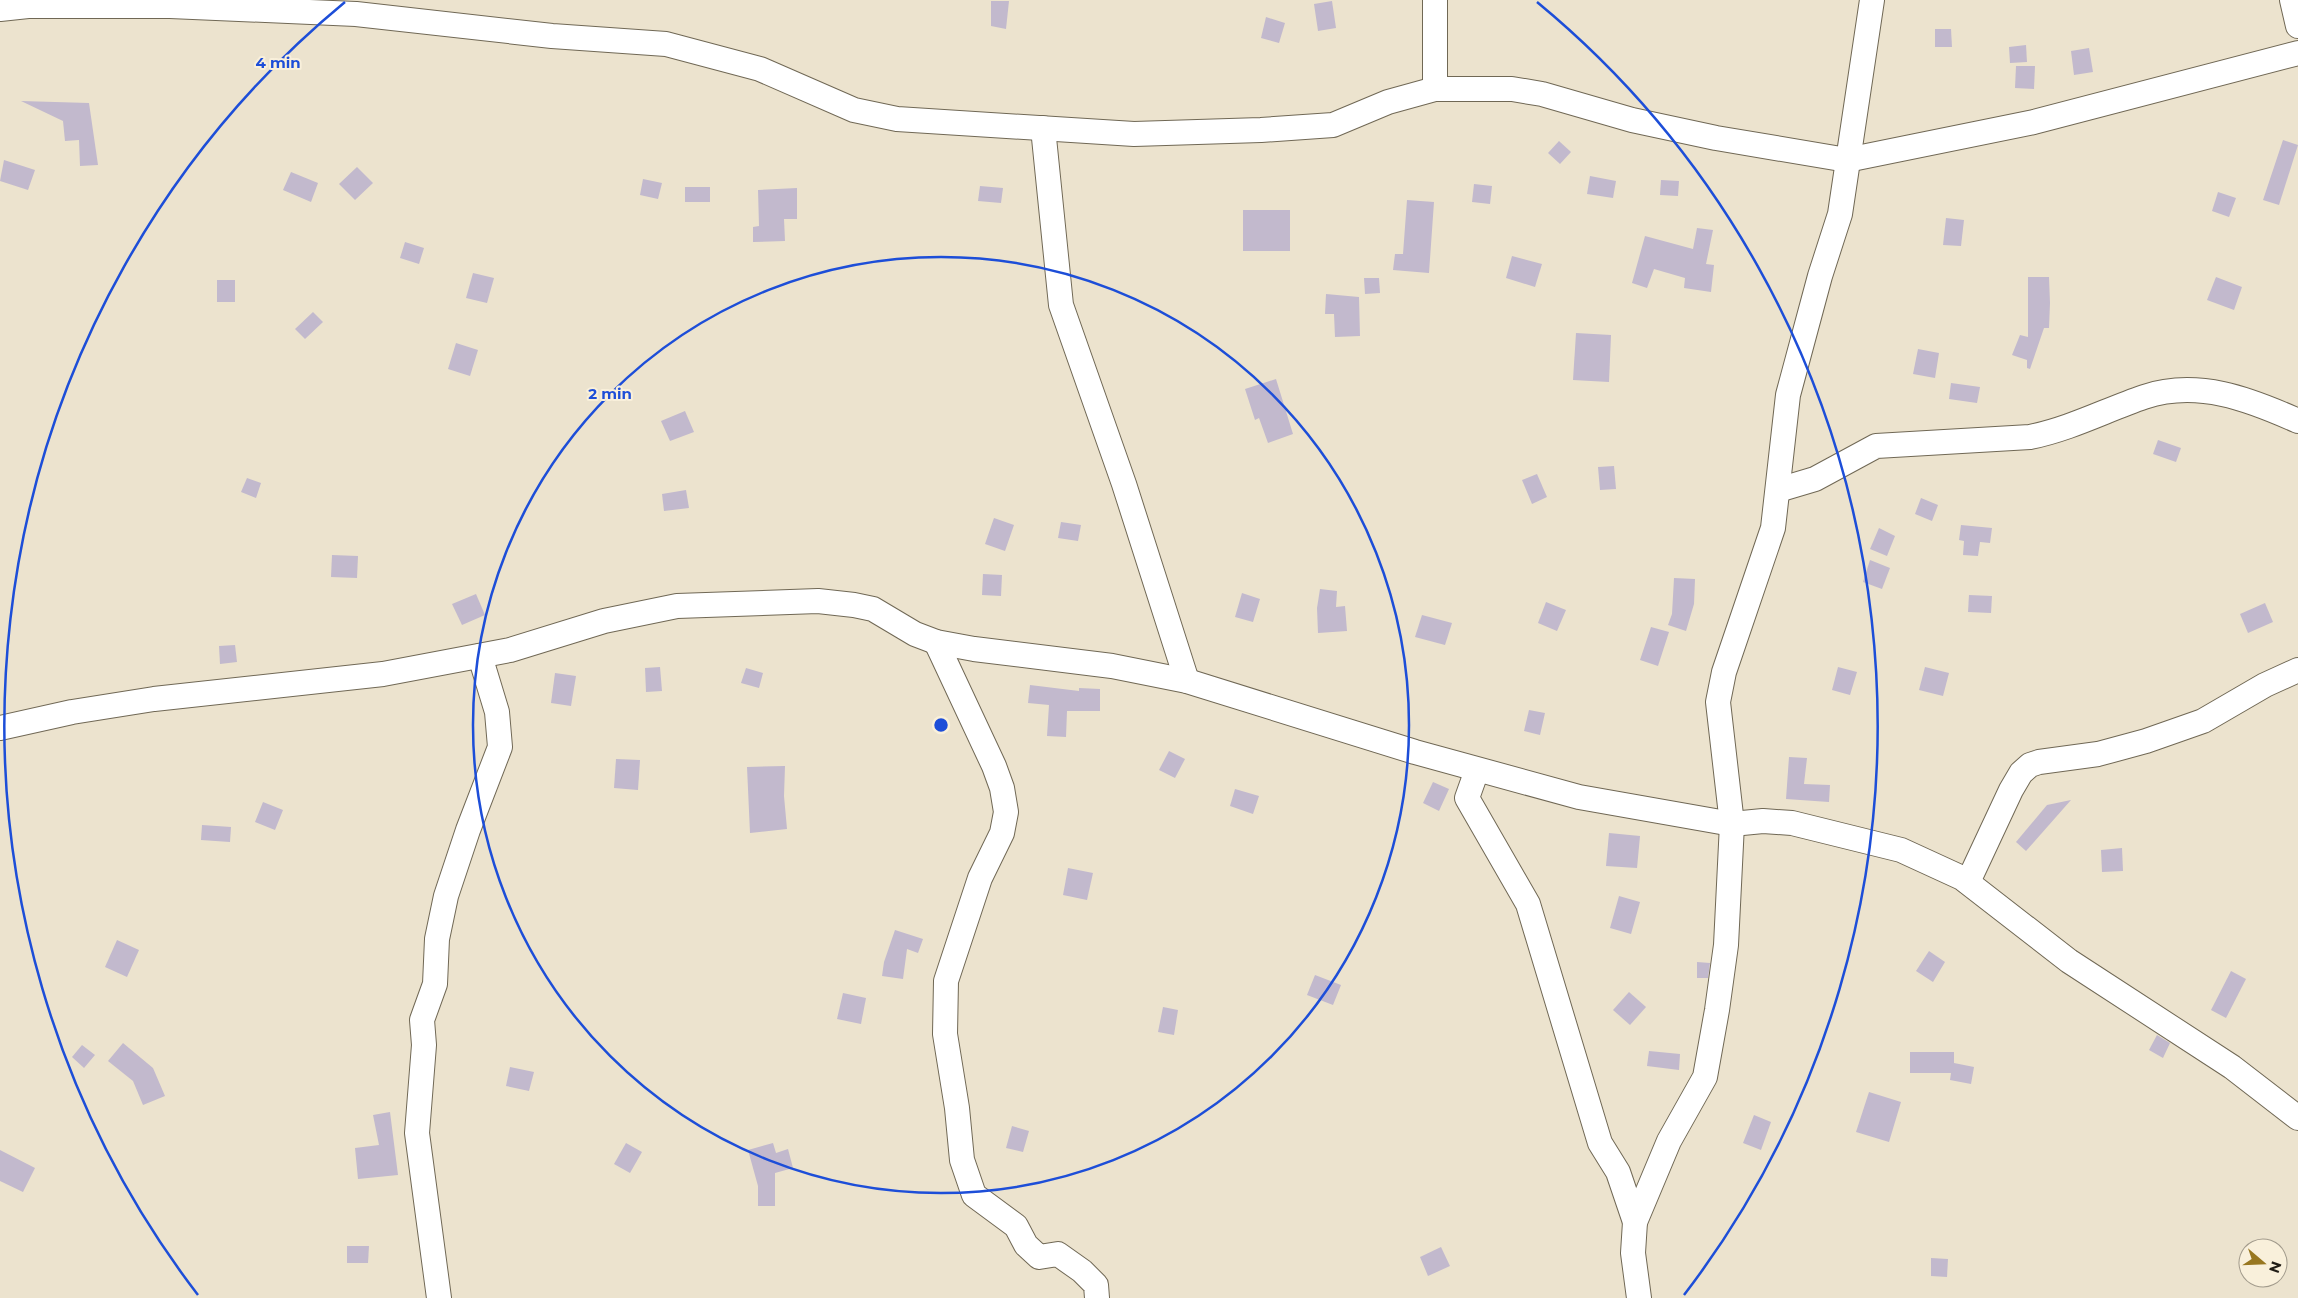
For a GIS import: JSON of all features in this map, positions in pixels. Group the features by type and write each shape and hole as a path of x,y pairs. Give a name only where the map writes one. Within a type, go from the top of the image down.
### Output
{"street":[{"path":"1436,0 1436,89"},
{"path":"1640,1298 1632,1253 1636,1222 1669,1141 1705,1077 1718,1010 1726,945 1732,824 1718,702 1724,672 1773,528 1788,395 1820,276 1840,214 1872,0"},
{"path":"2292,0 2298,26"},
{"path":"0,9 28,6 357,7 552,36 666,44 760,69 854,110 897,119 1134,134 1253,131 1333,126 1388,102 1436,89 1512,89 1542,94 1632,120 1707,136 1847,160 2034,122 2298,53"},
{"path":"1043,128 1061,305 1124,484 1187,681"},
{"path":"1778,490 1815,479 1876,446 2037,436 2050,433 2146,396 2176,390 2198,389 2228,395 2267,407 2298,421"},
{"path":"0,728 72,712 154,699 383,674 510,650 620,617 677,606 818,601 873,609 915,634 936,642 974,649 1112,666 1187,681 1477,770 1579,797 1732,824 1763,821 1792,823 1901,850 1968,882 2069,961 2232,1067 2298,1118"},
{"path":"936,642 994,766 1002,788 1006,812 1002,833 980,878 946,982 945,1034 957,1108 962,1160 974,1195 1016,1226 1026,1245 1038,1257 1043,1258 1058,1254 1082,1271 1096,1286 1097,1298"},
{"path":"439,1298 417,1132 424,1045 422,1020 435,984 437,972 436,939 446,896 468,830 500,748 497,712 480,656"},
{"path":"1968,882 2011,790 2021,773 2030,765 2039,762 2098,754 2146,741 2202,721 2265,685 2298,670"},
{"path":"1477,770 1467,798 1528,904 1600,1143 1618,1172 1636,1222"}],"building":[{"path":"991,1 1009,1 1006,29 991,26"},
{"path":"1332,1 1336,28 1318,31 1314,4"},
{"path":"1266,17 1285,23 1279,43 1261,38"},
{"path":"1935,29 1951,29 1952,47 1935,47"},
{"path":"2026,45 2027,62 2010,63 2009,47"},
{"path":"2089,48 2093,72 2074,75 2071,51"},
{"path":"2016,66 2035,66 2034,89 2015,88"},
{"path":"21,101 89,103 98,165 80,166 79,140 65,141 63,121"},
{"path":"2283,140 2298,145 2279,205 2263,200"},
{"path":"1559,141 1571,152 1560,164 1548,153"},
{"path":"4,160 35,170 28,190 0,181"},
{"path":"357,167 373,183 355,200 339,184"},
{"path":"291,172 318,183 311,202 283,190"},
{"path":"1590,176 1616,181 1613,198 1587,194"},
{"path":"643,179 662,183 658,199 640,195"},
{"path":"1661,180 1679,181 1678,196 1660,195"},
{"path":"1474,184 1492,186 1490,204 1472,202"},
{"path":"980,186 1003,188 1001,203 978,201"},
{"path":"685,187 710,187 710,202 685,202"},
{"path":"797,188 797,219 784,219 785,241 753,242 753,227 759,226 758,190"},
{"path":"2218,192 2236,198 2229,217 2212,211"},
{"path":"1407,200 1434,202 1429,273 1393,270 1395,254 1403,254"},
{"path":"1243,210 1290,210 1290,251 1243,251"},
{"path":"1946,218 1964,220 1961,246 1943,245"},
{"path":"1697,228 1713,230 1706,264 1714,265 1711,292 1684,288 1685,278 1654,269 1647,288 1632,283 1645,236 1693,249"},
{"path":"405,242 424,248 419,264 400,258"},
{"path":"1512,256 1542,264 1535,287 1506,278"},
{"path":"473,273 494,278 487,303 466,298"},
{"path":"2028,277 2049,277 2050,303 2049,328 2044,328 2030,369 2027,368 2027,360 2012,355 2020,335 2028,337"},
{"path":"2216,277 2242,287 2234,310 2207,300"},
{"path":"1364,278 1379,278 1380,293 1365,294"},
{"path":"217,280 235,280 235,302 217,302"},
{"path":"1326,294 1359,297 1360,336 1335,337 1334,314 1325,314"},
{"path":"313,312 323,322 305,339 295,329"},
{"path":"1576,333 1611,335 1609,382 1573,380"},
{"path":"456,343 478,350 470,376 448,369"},
{"path":"1918,349 1939,353 1935,378 1913,374"},
{"path":"1276,379 1293,434 1268,443 1259,418 1255,420 1245,389"},
{"path":"1951,383 1980,387 1977,403 1949,399"},
{"path":"685,411 694,432 670,441 661,421"},
{"path":"2158,440 2181,448 2176,462 2153,454"},
{"path":"1614,466 1616,489 1600,490 1598,467"},
{"path":"1537,474 1547,497 1532,504 1522,480"},
{"path":"247,478 261,483 256,498 241,492"},
{"path":"686,490 689,508 664,511 662,494"},
{"path":"1921,498 1938,505 1932,521 1915,514"},
{"path":"994,518 1014,525 1005,551 985,544"},
{"path":"1061,522 1081,525 1078,541 1058,538"},
{"path":"1961,525 1992,528 1990,543 1980,542 1978,556 1963,555 1964,541 1959,540"},
{"path":"1879,528 1895,536 1887,556 1870,549"},
{"path":"332,555 358,556 357,578 331,577"},
{"path":"1870,560 1890,568 1882,589 1863,582"},
{"path":"983,574 1002,575 1001,596 982,595"},
{"path":"1674,578 1695,579 1694,604 1686,631 1668,625 1672,614"},
{"path":"1320,589 1337,591 1336,607 1345,606 1347,631 1318,633 1317,608"},
{"path":"1242,593 1260,599 1253,622 1235,617"},
{"path":"476,594 485,615 462,625 452,604"},
{"path":"1969,595 1992,596 1991,613 1968,612"},
{"path":"1546,602 1566,610 1557,631 1538,623"},
{"path":"2265,603 2273,622 2248,633 2240,614"},
{"path":"1422,615 1452,623 1445,645 1415,637"},
{"path":"1651,627 1669,632 1658,666 1640,660"},
{"path":"235,645 237,662 220,664 219,646"},
{"path":"660,667 662,691 646,692 645,668"},
{"path":"1838,667 1857,672 1850,695 1832,690"},
{"path":"1925,667 1949,673 1943,696 1919,690"},
{"path":"746,668 763,673 759,688 741,683"},
{"path":"555,673 576,676 571,706 551,703"},
{"path":"1030,685 1079,691 1079,688 1100,689 1100,711 1067,711 1066,737 1047,736 1049,705 1028,703"},
{"path":"1529,710 1545,713 1540,735 1524,731"},
{"path":"1169,751 1185,759 1175,778 1159,770"},
{"path":"1789,757 1807,758 1804,784 1830,785 1829,802 1786,799"},
{"path":"616,759 640,760 638,790 614,788"},
{"path":"785,766 784,796 787,829 750,833 747,767"},
{"path":"1433,782 1449,789 1439,811 1423,803"},
{"path":"1235,789 1259,796 1253,814 1230,806"},
{"path":"2071,800 2026,851 2016,842 2047,805"},
{"path":"263,802 283,810 275,830 255,822"},
{"path":"202,825 231,827 230,842 201,840"},
{"path":"1609,833 1640,836 1637,868 1606,866"},
{"path":"2122,848 2123,871 2102,872 2101,850"},
{"path":"1068,868 1093,873 1087,900 1063,895"},
{"path":"1619,896 1640,902 1631,934 1610,928"},
{"path":"895,930 923,939 918,953 907,949 903,979 882,976 884,962"},
{"path":"117,940 139,950 127,977 105,967"},
{"path":"1929,951 1945,962 1933,982 1916,971"},
{"path":"1697,962 1710,963 1708,978 1697,978"},
{"path":"2231,971 2246,979 2226,1018 2211,1010"},
{"path":"1315,975 1341,985 1333,1005 1307,995"},
{"path":"1629,992 1646,1007 1630,1025 1613,1010"},
{"path":"843,993 866,998 861,1024 837,1019"},
{"path":"1163,1007 1178,1010 1174,1035 1158,1032"},
{"path":"2157,1035 2170,1043 2163,1058 2149,1050"},
{"path":"123,1043 153,1068 165,1096 143,1105 133,1081 108,1061"},
{"path":"82,1045 95,1055 84,1068 72,1057"},
{"path":"1649,1051 1680,1054 1679,1070 1647,1066"},
{"path":"1910,1052 1954,1052 1954,1063 1974,1067 1971,1084 1950,1080 1951,1073 1910,1073"},
{"path":"510,1067 534,1072 529,1091 506,1086"},
{"path":"1869,1092 1901,1102 1889,1142 1856,1132"},
{"path":"390,1112 398,1175 358,1179 355,1148 379,1145 373,1115"},
{"path":"1754,1115 1771,1122 1761,1150 1743,1143"},
{"path":"1012,1126 1029,1131 1023,1152 1006,1148"},
{"path":"626,1143 642,1152 630,1173 614,1164"},
{"path":"773,1143 776,1153 788,1149 793,1168 775,1173 775,1206 758,1206 758,1186 748,1150"},
{"path":"0,1150 35,1168 23,1192 0,1181"},
{"path":"347,1246 369,1246 368,1263 347,1263"},
{"path":"1441,1247 1450,1266 1428,1276 1420,1257"},
{"path":"1931,1258 1948,1259 1947,1277 1931,1276"}]}
